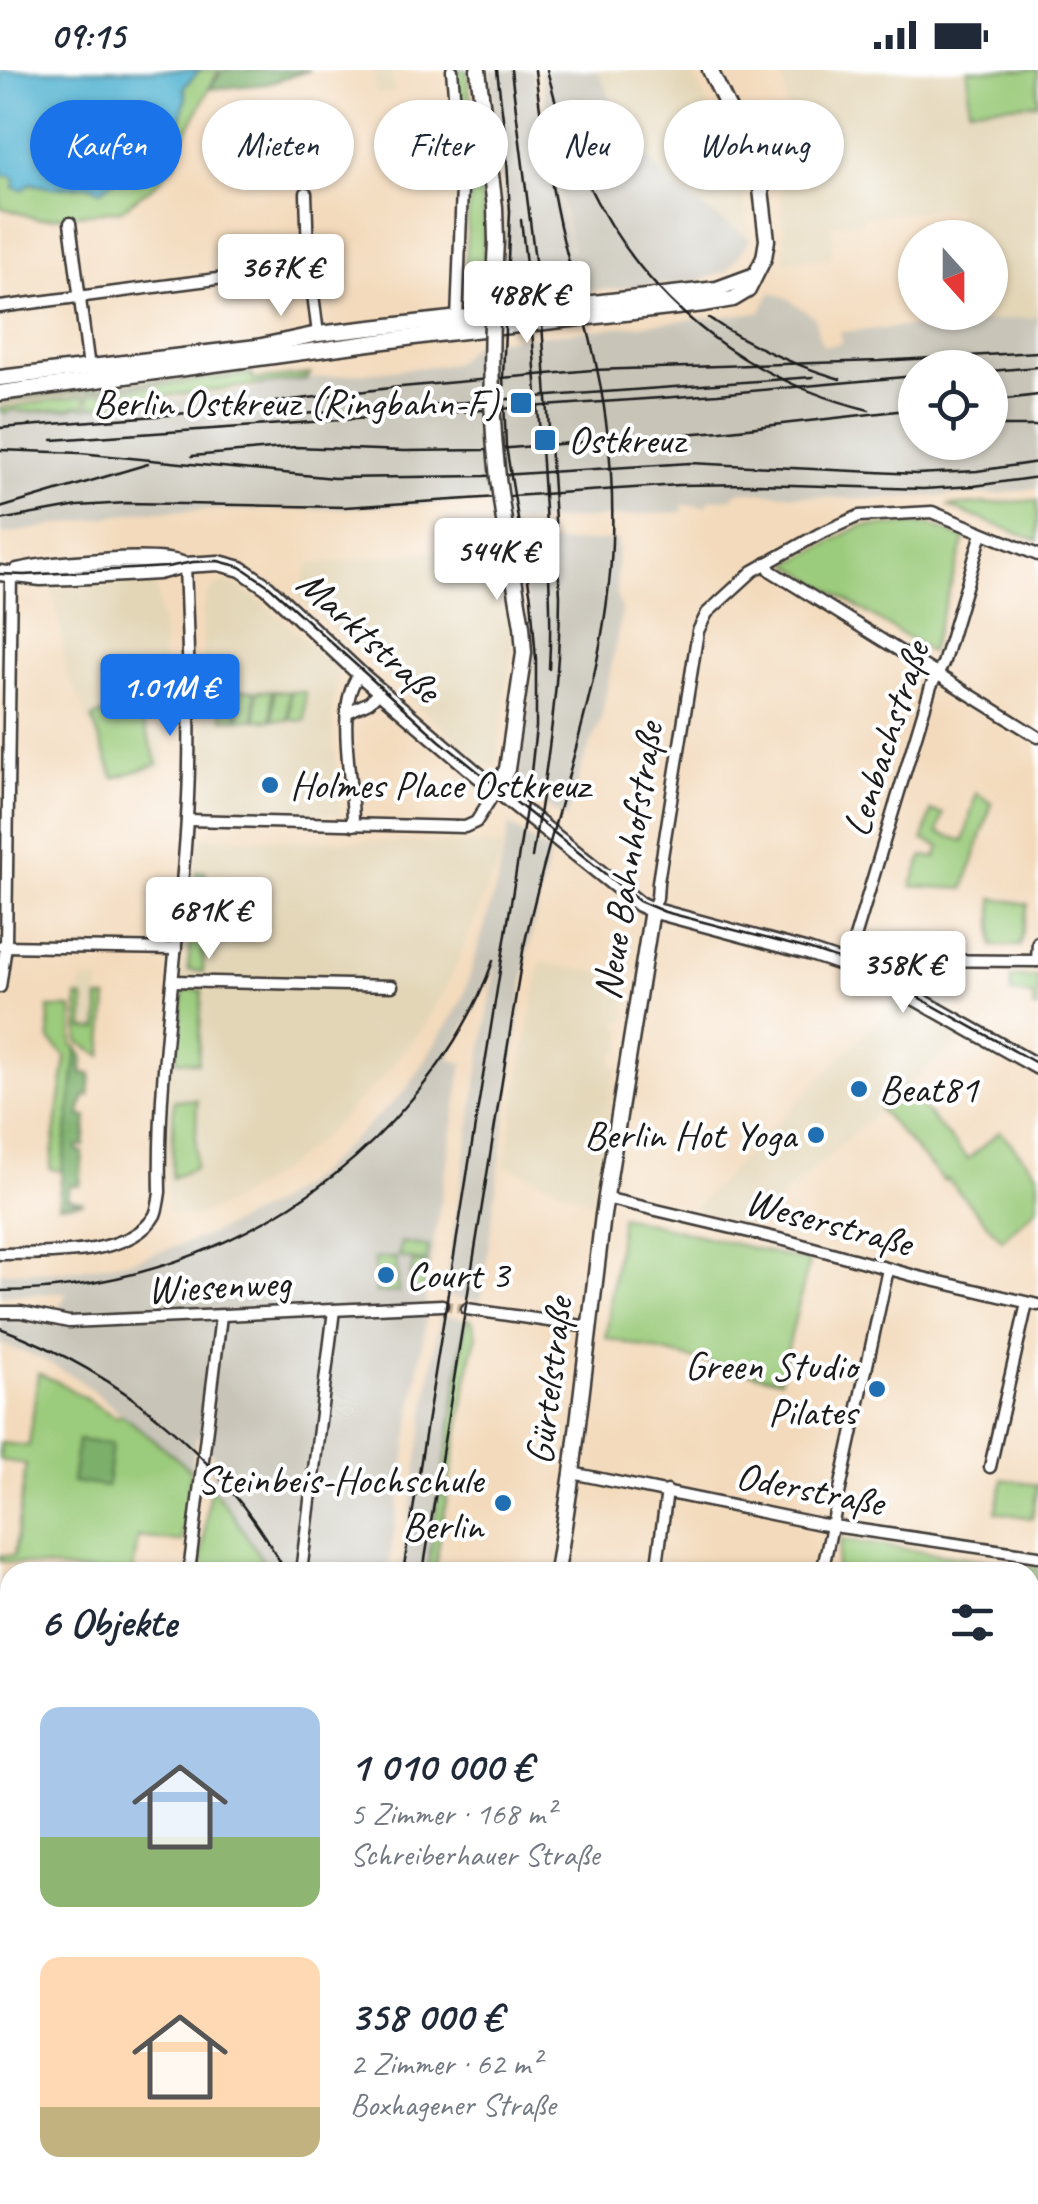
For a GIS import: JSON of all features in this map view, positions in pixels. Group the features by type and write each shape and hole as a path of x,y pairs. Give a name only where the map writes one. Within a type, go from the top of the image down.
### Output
{"main road":[{"path":"478,70 495,207 492,426 498,492 524,654 507,769 496,790"},
{"path":"0,393 320,342 456,325 726,301 744,294 764,258 767,240 761,178 710,70"},
{"path":"0,378 320,342"},
{"name":"Marktstraße","path":"6,573 41,578 224,564 246,572 496,790 639,904 847,964 876,976 1038,1067"},
{"name":"Neue Bahnhofstraße","path":"606,1198 652,910"},
{"name":"Gürtelstraße","path":"559,1562 606,1198"}],"street":[{"path":"452,70 462,187 456,325"},
{"path":"306,193 320,342"},
{"path":"70,223 89,368"},
{"path":"0,306 310,267"},
{"name":"Neue Bahnhofstraße","path":"652,910 700,624 739,583 766,563 859,516 932,512 1038,555"},
{"name":"Lenbachstraße","path":"847,964 982,532"},
{"path":"766,563 771,571 860,628 1038,737"},
{"path":"0,1254 85,1250 125,1240 142,1230 154,1214 160,1192 160,1106 187,820 191,732 185,565"},
{"path":"0,987 11,593 6,573"},
{"path":"353,825 346,713 352,683 360,674"},
{"path":"346,713 369,702 380,691"},
{"path":"187,820 454,828 472,825 496,790"},
{"path":"876,976 882,957 892,956 897,960 1037,961 1038,942"},
{"path":"3,946 176,948"},
{"path":"172,981 392,986"},
{"name":"Weserstraße","path":"606,1198 1033,1304"},
{"path":"824,1562 888,1269"},
{"path":"990,1467 1033,1304"},
{"name":"Wiesenweg","path":"0,1312 22,1312 70,1322 442,1306"},
{"path":"468,1309 589,1327"},
{"path":"302,1562 334,1310"},
{"path":"190,1562 222,1316"},
{"name":"Oderstraße","path":"572,1472 832,1526 1038,1556"},
{"path":"657,1562 666,1492"}],"shaded area":[{"path":"373,70 391,70 394,92 376,94"},
{"path":"490,70 532,70 538,100 528,100 528,190 557,190 577,275 559,190 644,190 644,153 664,177 664,190 677,190 750,239 747,245 727,271 697,282 587,291 581,288 582,294 500,301 502,190 508,190 508,100 493,100"},
{"path":"541,70 597,70 612,100 545,100"},
{"path":"597,70 691,70 705,100 664,100 664,177 644,153 644,100 612,100"},
{"path":"783,70 968,70 970,108 1038,103 1038,317 1008,319 1008,220 958,220 957,209 862,217 862,221 831,225 833,250 829,258 783,262 781,190 844,190 844,100 785,100"},
{"path":"677,190 743,190 750,239"},
{"path":"771,292 815,318 824,346 842,343 840,332 898,328 1008,330 1008,319 1038,317 1038,487 1000,494 853,499 739,491 732,498 709,500 708,506 682,505 683,512 492,525 488,501 331,509 143,511 0,535 0,411 149,402 166,397 168,400 256,390 258,386 324,377 453,364 477,342 761,312"},
{"path":"618,540 616,596 622,610 601,720 566,819 518,781 533,676 528,604 515,545"},
{"path":"496,545 513,646 496,765 484,765 297,596 310,564"},
{"path":"149,582 157,592 162,633 163,769 110,780 65,671 51,587"},
{"path":"225,583 235,584 254,596 339,669 332,717 340,815 204,811 203,610 208,594"},
{"path":"509,825 550,853 529,945 481,1301 443,1296 496,965 449,1058 463,1064 425,1296 427,1313 390,1562 264,1562 210,1486 214,1458 197,1435 191,1470 78,1379 42,1359 0,1344 0,1317 58,1308 67,1293 0,1295 0,1272 68,1271 134,1260 206,1236 272,1205 314,1176 406,1090 462,1001 498,881"},
{"path":"199,837 504,845 501,863 452,975 423,1027 380,1080 323,1136 273,1176 223,1206 193,1217 168,1211 164,1130 171,1042"},
{"path":"541,963 632,978 630,992 624,992 623,998 629,1000 629,1004 622,1006 628,1008 625,1022 619,1022 619,1028 624,1029 621,1053 615,1053 612,1066 618,1067 616,1081 610,1080 616,1084 615,1091 608,1093 614,1094 613,1101 606,1103 612,1104 605,1111 611,1113 610,1120 604,1120 603,1126 608,1127 603,1159 597,1159 603,1163 602,1169 595,1170 601,1172 600,1179 594,1181 599,1188 593,1188 592,1194 598,1195 591,1202 505,1165"},
{"path":"83,980 99,981 99,997 107,998 102,1056 79,1042 77,997"},
{"path":"894,996 965,1035 753,1226 694,1212 884,1013"},
{"path":"440,1315 466,1319 443,1486 428,1562 403,1562"}],"green space":[{"path":"200,70 219,70 182,141 186,97 184,87"},
{"path":"223,70 310,70 267,84 209,89"},
{"path":"457,70 467,70 470,100 460,100"},
{"path":"968,70 1038,70 1038,103 969,108"},
{"path":"0,174 30,184 30,190 148,190 121,210 38,219 0,207"},
{"path":"469,190 481,190 483,277 465,277"},
{"path":"313,357 256,369 0,402 0,400"},
{"path":"252,374 253,380 310,374 307,379 90,407 88,394"},
{"path":"85,395 86,408 0,411 0,408"},
{"path":"1038,500 1038,541 947,506"},
{"path":"928,524 965,539 930,652 789,564 861,526"},
{"path":"222,690 237,690 237,719 222,719"},
{"path":"240,690 254,691 254,720 239,719"},
{"path":"257,691 272,691 271,720 256,720"},
{"path":"274,691 289,692 288,720 273,720"},
{"path":"290,692 305,692 305,721 290,720"},
{"path":"135,702 158,764 114,778 92,718"},
{"path":"976,793 992,803 964,889 911,886 923,856 936,858 940,847 923,840 931,811 943,814 938,833 964,841"},
{"path":"197,872 205,872 203,972 188,970"},
{"path":"993,898 1028,904 1020,946 993,946"},
{"path":"1011,977 1038,977 1038,1009 1033,1008 1033,996 1011,993"},
{"path":"184,990 202,990 198,1063 176,1060"},
{"path":"77,997 84,998 84,1029 99,1029 99,998 107,998 102,1056 79,1042"},
{"path":"48,1008 72,1008 73,1045 78,1047 62,1171 50,1169 66,1058 50,1040"},
{"path":"77,1050 83,1056 82,1073 91,1074 89,1096 82,1102 80,1116 87,1117 84,1146 77,1146 77,1151 83,1152 80,1186 69,1185 67,1198 84,1202 58,1205"},
{"path":"905,1088 968,1159 1000,1131 1038,1174 1038,1207 1002,1240 880,1110"},
{"path":"174,1100 197,1100 195,1168 172,1178"},
{"path":"621,1216 809,1262 780,1380 606,1338"},
{"path":"401,1242 429,1247 427,1262 399,1257"},
{"name":"Court 3","path":"396,1258 398,1292 376,1293 374,1259"},
{"path":"413,1262 428,1265 423,1293 409,1291"},
{"path":"466,1319 472,1320 477,1335 436,1562 428,1562"},
{"path":"38,1373 115,1417 128,1419 191,1470 182,1542 138,1537 134,1562 0,1561 0,1555 14,1556 26,1464 0,1460 0,1443 29,1446"},
{"path":"78,1440 112,1444 107,1487 72,1482"},
{"path":"1003,1479 1038,1485 1032,1518 996,1512"},
{"path":"210,1486 264,1562 201,1562"},
{"path":"841,1540 996,1562 837,1562"}],"water":[{"path":"0,70 200,70 184,87 182,113 182,100 30,100 30,184 23,190 14,188 13,177 0,174"}],"tunnel":[{"path":"442,1305 467,1309"}],"tram line":[{"path":"511,70 541,308 560,595 552,726 532,857"},
{"path":"425,1562 523,951 589,697 608,594 612,542 612,491 601,389 555,200 535,70"},
{"path":"547,70 566,132 590,189 621,241 658,288 701,328 751,362 807,390 869,410"},
{"path":"709,318 772,354 840,379"},
{"path":"1008,370 1038,367"},
{"path":"52,440 718,394 898,378"},
{"path":"1008,399 1038,395"},
{"path":"192,456 295,447 485,450 721,431 898,411"},
{"path":"1008,426 1038,426"},
{"path":"0,450 80,453 334,478 484,476 690,463 916,474 1038,462"},
{"path":"0,508 148,464"},
{"path":"0,574 218,561 241,567 269,586 440,741 639,901 665,912 847,962 882,977 1038,1064"}],"railway":[{"path":"405,1562 529,791 536,727 531,598 506,446 503,377 510,212 497,70"},
{"path":"521,220 547,540 549,669"},
{"path":"0,428 170,415 390,388 592,370 1038,352"},
{"path":"274,416 813,377"},
{"path":"0,520 78,506 127,503 345,507 679,485 923,489 1038,477"},
{"path":"0,1291 59,1288 117,1278 226,1241 278,1214 371,1143 411,1100 458,1034 493,961"},
{"path":"0,1328 88,1369 166,1424 232,1492 280,1562"}],"place":[{"name":"Berlin Ostkreuz (Ringbahn-F)","path":"521,403"},
{"name":"Ostkreuz","path":"545,440"},
{"name":"Holmes Place Ostkreuz","path":"270,785"},
{"name":"Beat81","path":"859,1089"},
{"name":"Berlin Hot Yoga","path":"816,1135"},
{"name":"Court 3","path":"386,1275"},
{"name":"Green Studio Pilates","path":"877,1389"},
{"name":"Steinbeis-Hochschule Berlin","path":"503,1503"}]}
